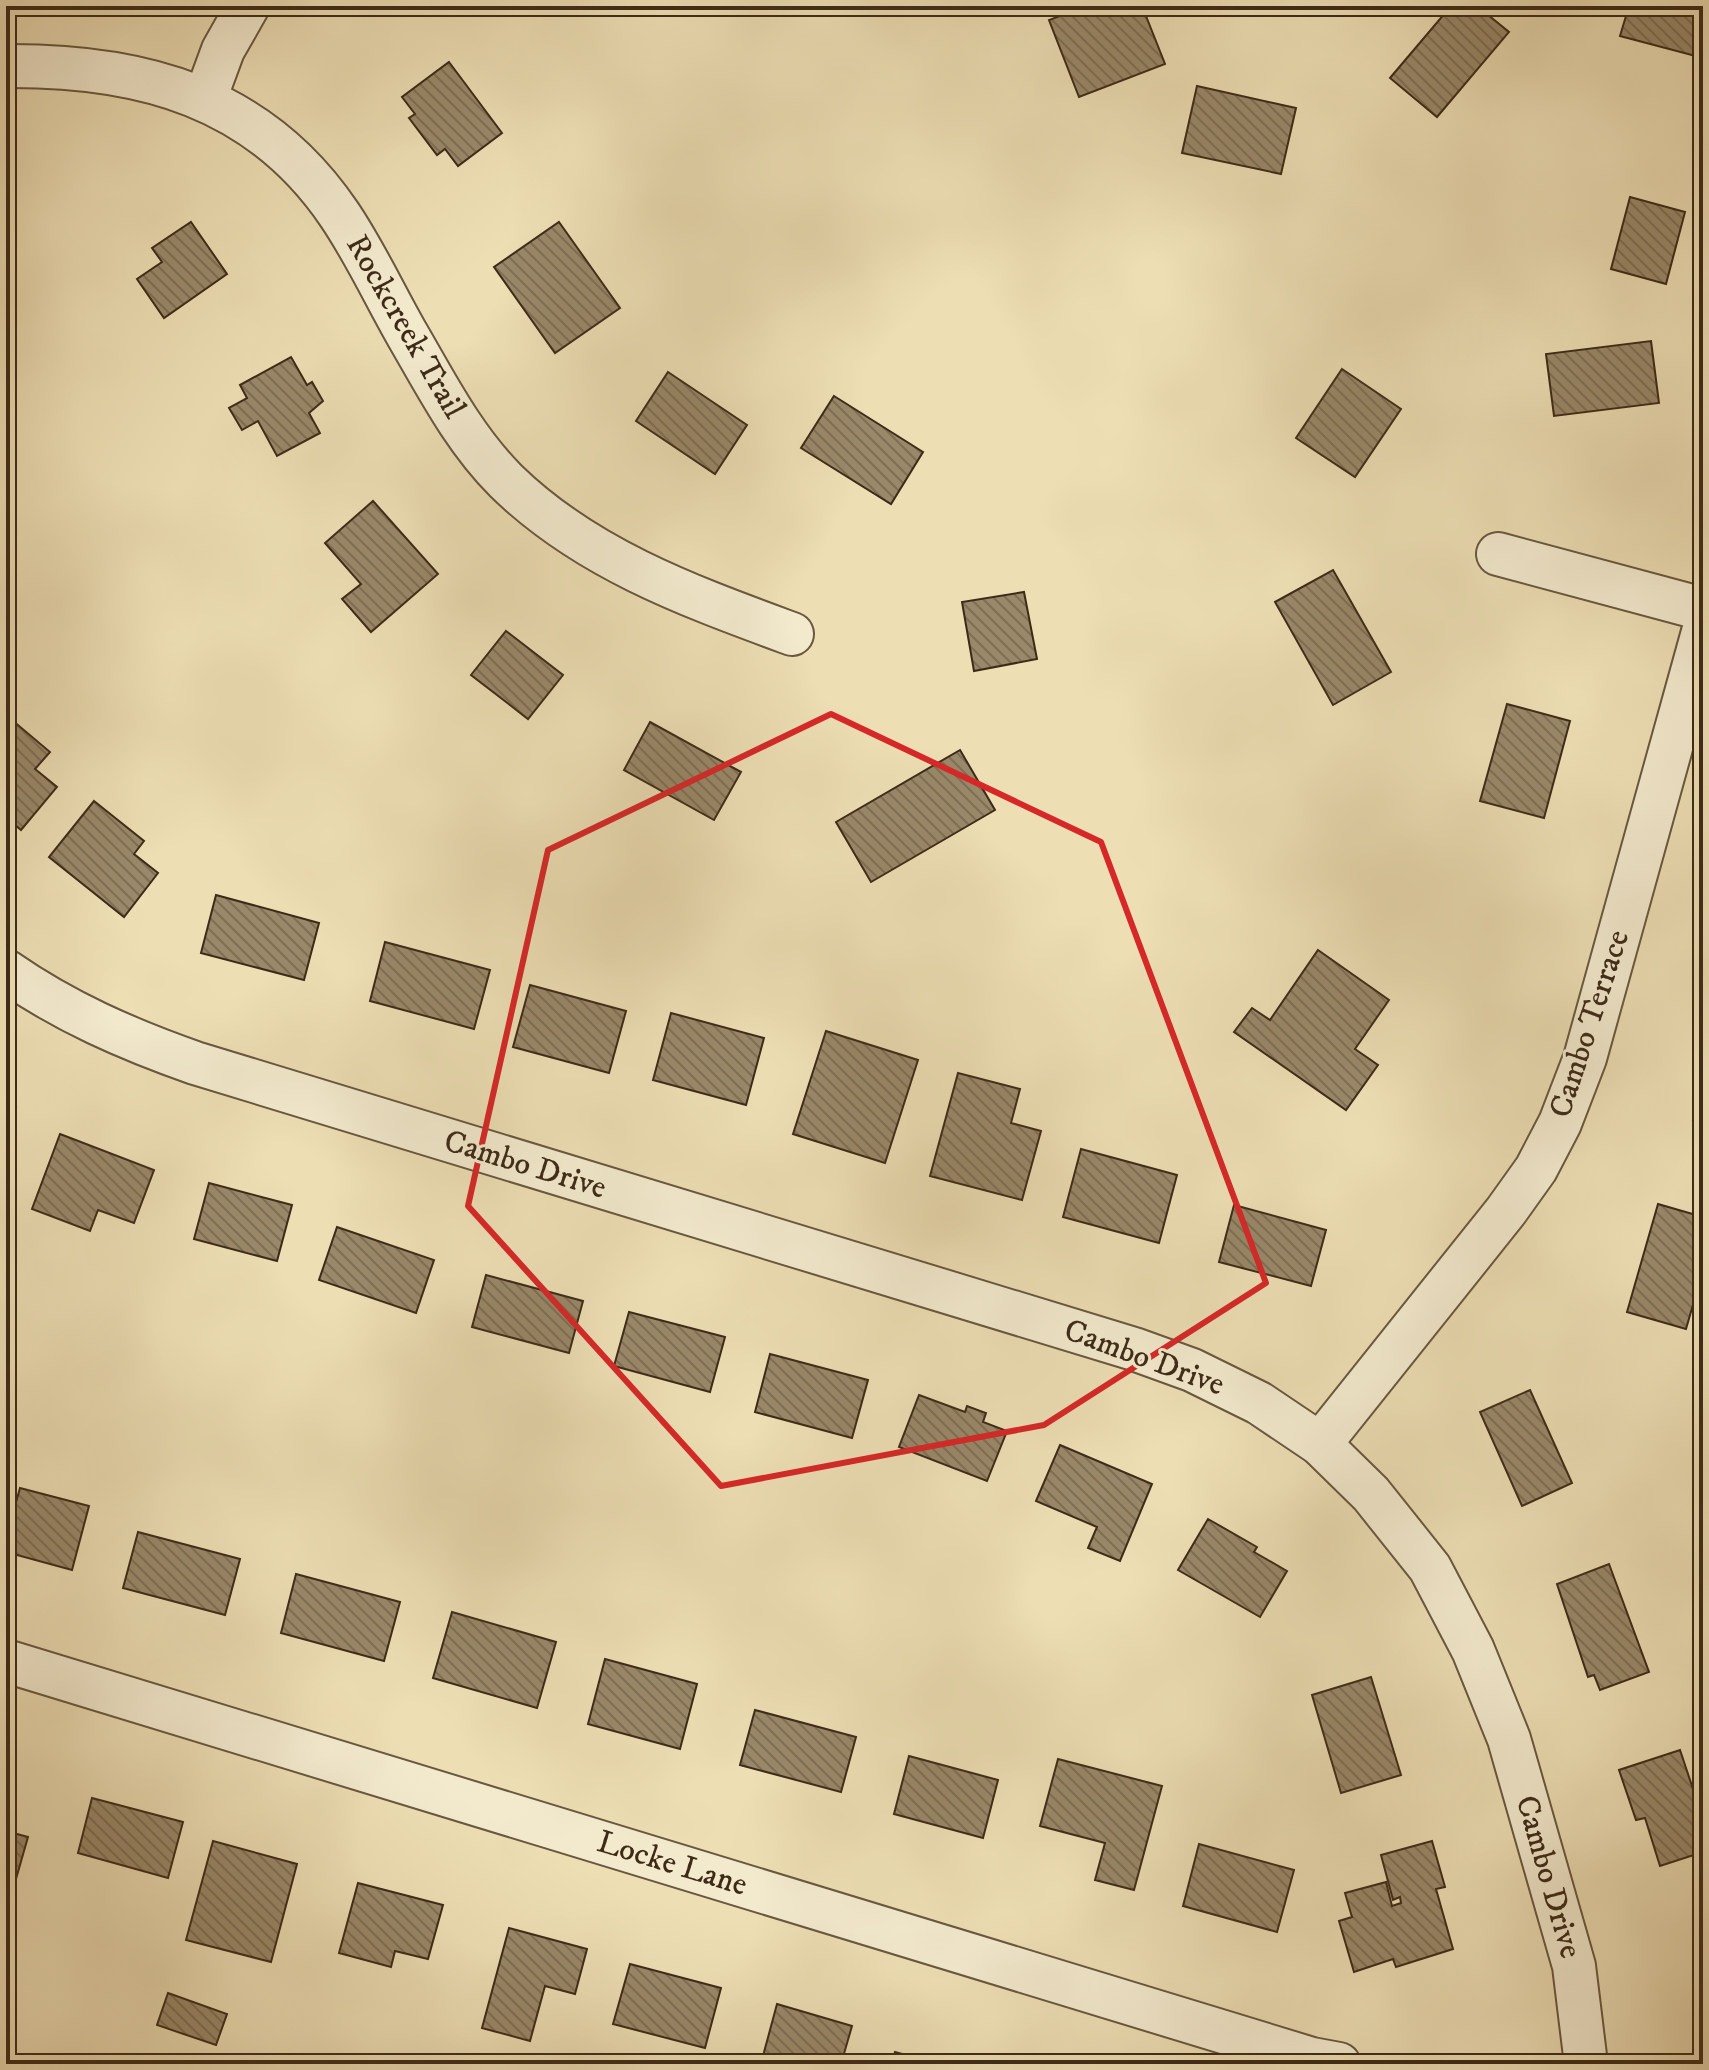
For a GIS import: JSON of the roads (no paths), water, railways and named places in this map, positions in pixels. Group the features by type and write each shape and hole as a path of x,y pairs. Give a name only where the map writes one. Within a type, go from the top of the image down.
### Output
{"street":[{"path":"205,99 223,50 248,6"},
{"name":"Rockcreek Trail","path":"6,66 71,66 140,78 205,99 240,118 309,176 339,214 452,414 504,479 539,510 610,559 680,592 792,634"},
{"path":"1498,554 1703,609"},
{"name":"Cambo Terrace","path":"1320,1444 1506,1211 1536,1169 1560,1123 1585,1058 1703,632"},
{"name":"Cambo Drive","path":"6,971 39,994 112,1033 296,1095 1134,1349 1192,1370 1259,1403 1320,1444 1371,1494 1430,1568 1473,1650 1509,1739 1574,1966 1586,2064"},
{"name":"Locke Lane","path":"6,1661 1312,2059 1339,2064"}]}
